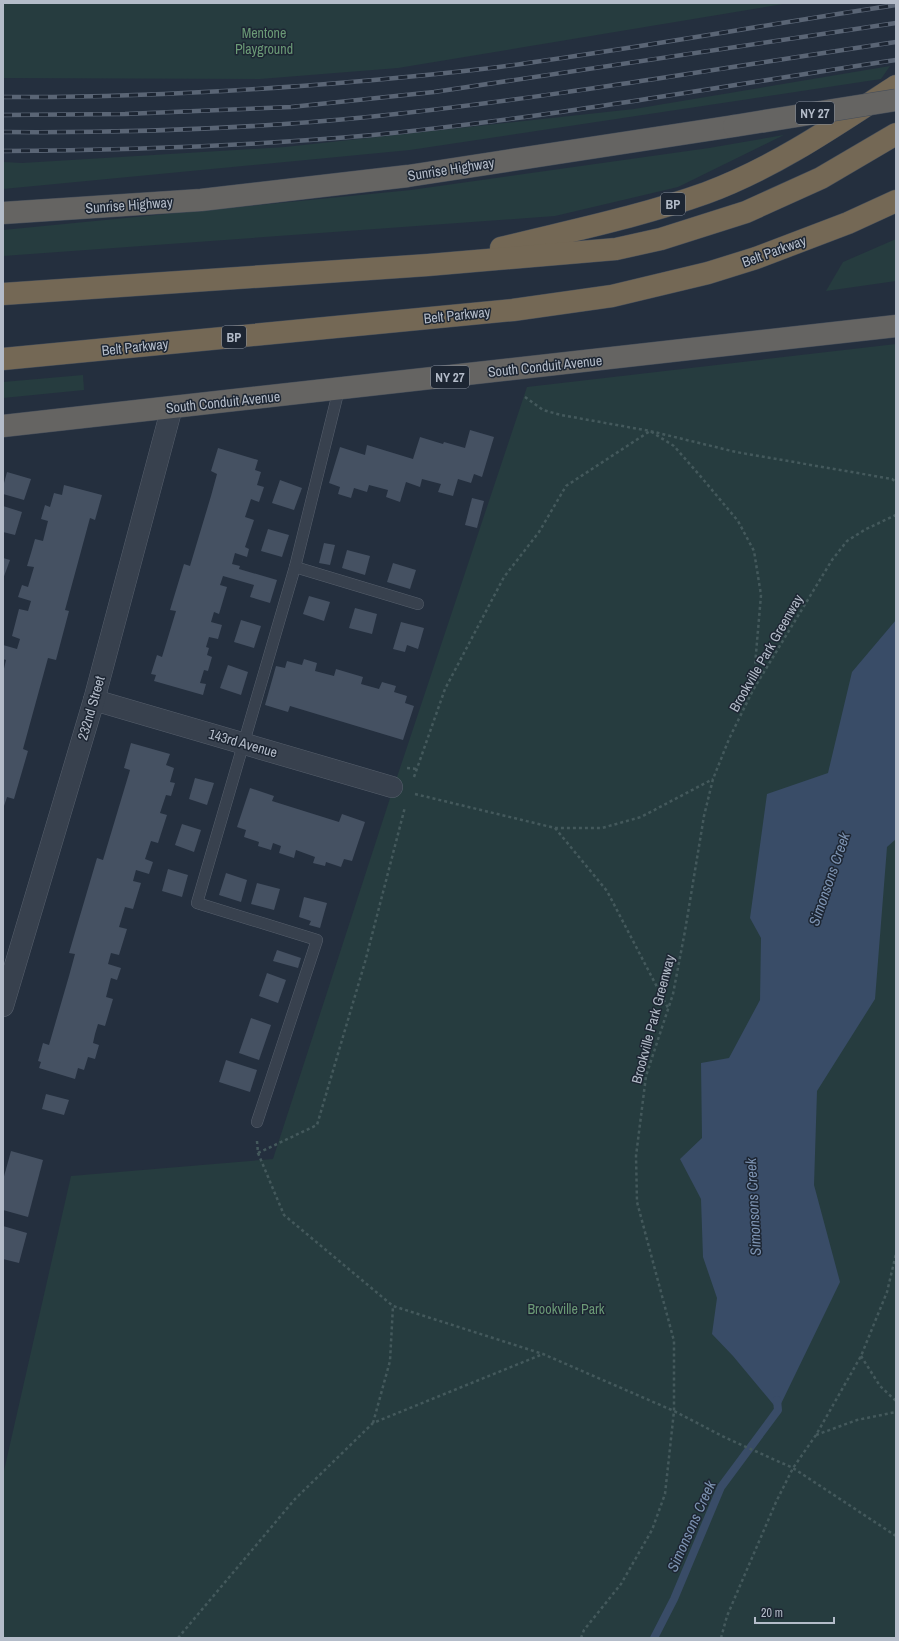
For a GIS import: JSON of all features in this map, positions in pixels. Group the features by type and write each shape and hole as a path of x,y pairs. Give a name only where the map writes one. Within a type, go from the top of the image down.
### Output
{"highway":[{"name":"BP","path":"428,265 615,220 662,207 707,192 783,157 896,86"},
{"name":"Sunrise Highway","path":"3,214 202,200 408,176 896,100"},
{"name":"BP","path":"3,294 428,265 616,249 675,234 746,212 821,178 896,134"},
{"name":"Belt Parkway","path":"3,360 513,310 612,296 708,273 756,258 848,223 896,201"},
{"name":"South Conduit Avenue","path":"3,427 896,326"}],"street":[{"name":"232nd Street","path":"3,1006 94,700 172,407"},
{"name":"143rd Avenue","path":"94,700 401,789"}],"lane":[{"path":"257,1122 317,940 197,903 295,567 339,389"},
{"path":"295,567 418,604"}],"path":[{"path":"525,397 543,410 650,431 736,452 892,479 896,482"},
{"path":"650,431 674,446 702,478 738,521 754,551 761,595 753,690"},
{"path":"258,1153 317,1125 365,962 401,789 418,769 445,689 504,577 539,532 566,486 650,431"},
{"name":"Brookville Park Greenway","path":"581,1638 584,1630 621,1584 652,1530 665,1494 674,1411 674,1341 638,1202 636,1156 646,1076 672,994 685,932 704,816 713,780 729,739 753,690 832,560 848,541 896,515"},
{"path":"402,767 418,769"},
{"path":"401,789 555,828 602,828 641,817 713,780"},
{"path":"555,828 607,891 668,1008"},
{"path":"257,1122 258,1153 284,1215 393,1306 543,1354 674,1411 726,1438 793,1468 896,1536"},
{"path":"721,1638 730,1608 776,1502 793,1468 816,1435 861,1356 886,1292 896,1254"},
{"path":"373,1423 390,1361 393,1306"},
{"path":"178,1638 295,1499 373,1423 543,1354"},
{"path":"861,1356 880,1386 896,1401"},
{"path":"816,1435 857,1420 896,1412"}],"green space":[{"name":"Mentone Playground","path":"3,3 789,3 398,68 260,79 3,78"},
{"path":"890,66 881,79 410,150 3,189 3,162 22,163 285,147 634,109"},
{"path":"784,135 678,187 555,216 3,256 3,230 411,190 709,148"},
{"path":"896,239 896,281 826,291 843,262"},
{"name":"Brookville Park","path":"896,344 896,1638 3,1638 3,1475 71,1176 273,1159 392,792 527,387"},
{"path":"83,375 84,390 3,398 3,382"}],"water":[{"path":"896,620 896,839 887,847 875,999 817,1091 814,1185 840,1282 778,1410 733,1356 712,1334 717,1298 703,1257 701,1199 680,1159 702,1138 701,1063 729,1058 760,1000 761,938 750,918 767,794 828,773 852,672"}],"building":[{"path":"470,430 494,437 482,477 474,474 471,483 458,479 453,496 438,492 441,484 422,479 420,487 406,482 400,502 386,497 388,490 369,485 367,492 354,488 351,498 338,494 340,487 329,483 340,447 365,455 367,445 413,459 420,437 443,444 444,442 465,448"},
{"path":"218,448 258,460 255,470 261,472 257,485 264,487 259,502 251,499 245,517 254,520 245,547 249,549 247,557 235,553 232,564 240,566 239,569 277,580 270,603 250,597 254,585 223,576 220,585 227,587 219,614 214,612 211,622 222,625 218,639 209,637 206,647 209,648 207,655 212,657 208,671 204,670 200,683 206,684 203,695 154,681 156,675 151,674 157,655 162,657 176,611 170,610 184,564 190,566 211,496 217,474 211,471"},
{"path":"7,472 31,479 24,500 3,494 3,487"},
{"path":"280,480 302,488 294,510 272,503"},
{"path":"64,485 102,495 95,520 90,518 65,610 69,611 56,660 48,658 23,749 28,751 14,799 7,797 3,809 3,673 6,660 3,659 3,645 17,649 20,639 12,636 19,609 28,611 31,601 18,597 22,585 28,587 34,567 27,566 35,539 43,541 48,521 41,519 45,505 50,507 54,493 62,495"},
{"path":"472,498 484,501 477,528 465,525"},
{"path":"3,506 22,512 15,535 3,532"},
{"path":"268,529 289,535 282,557 261,551"},
{"path":"324,543 335,545 330,565 319,563"},
{"path":"347,550 370,556 365,575 342,568"},
{"path":"3,558 10,560 3,579"},
{"path":"393,563 416,570 410,589 387,582"},
{"path":"309,596 330,602 324,621 303,614"},
{"path":"355,608 377,614 372,634 349,628"},
{"path":"241,620 261,626 254,648 234,642"},
{"path":"401,622 424,628 418,649 407,645 405,652 393,649"},
{"path":"304,659 317,663 315,671 334,676 336,669 363,677 361,684 379,689 382,682 396,686 394,692 407,696 405,703 414,706 403,740 290,706 288,712 265,705 276,666 285,668 287,661 302,665"},
{"path":"228,665 248,672 241,695 220,688"},
{"path":"131,743 170,754 166,765 174,768 170,782 175,783 171,796 166,795 160,813 167,815 158,843 151,841 145,859 153,862 149,874 136,870 133,881 141,883 133,909 125,907 119,927 127,929 119,955 111,953 108,964 121,968 117,980 111,978 106,997 113,999 105,1026 98,1024 95,1034 93,1043 99,1045 95,1059 88,1057 84,1070 78,1068 75,1079 39,1068 41,1062 38,1061 43,1043 49,1045 75,954 69,953 97,858 103,860 130,770 124,768"},
{"path":"195,778 214,783 207,805 189,799"},
{"path":"250,788 274,796 272,801 339,822 342,814 365,822 352,861 344,859 341,867 326,862 325,866 313,863 315,857 296,850 294,858 279,853 281,846 273,843 271,850 258,846 259,842 244,837 246,830 237,827"},
{"path":"182,824 201,830 194,852 175,845"},
{"path":"168,869 188,875 182,897 162,891"},
{"path":"226,873 247,880 241,902 219,895"},
{"path":"257,883 280,889 274,910 251,904"},
{"path":"304,897 327,903 320,928 309,925 311,921 299,917"},
{"path":"277,950 301,958 298,968 273,961"},
{"path":"267,973 286,980 278,1003 259,996"},
{"path":"251,1018 271,1025 259,1060 239,1053"},
{"path":"226,1060 257,1070 250,1092 219,1082"},
{"path":"46,1094 69,1100 64,1115 42,1109"},
{"path":"11,1151 43,1160 28,1217 3,1210 3,1180"},
{"path":"3,1226 27,1233 19,1263 3,1259"}],"waterway":[{"name":"Simonsons Creek","path":"654,1638 674,1599 721,1487 778,1410 777,1400"}],"railway":[{"path":"3,97 78,97 190,93 301,86 425,75 549,60 896,5"},
{"path":"3,115 125,114 291,107 434,92 896,23"},
{"path":"3,132 94,132 186,129 277,125 368,117 434,110 566,92 896,42"},
{"path":"3,151 188,147 373,135 570,111 896,60"}]}
